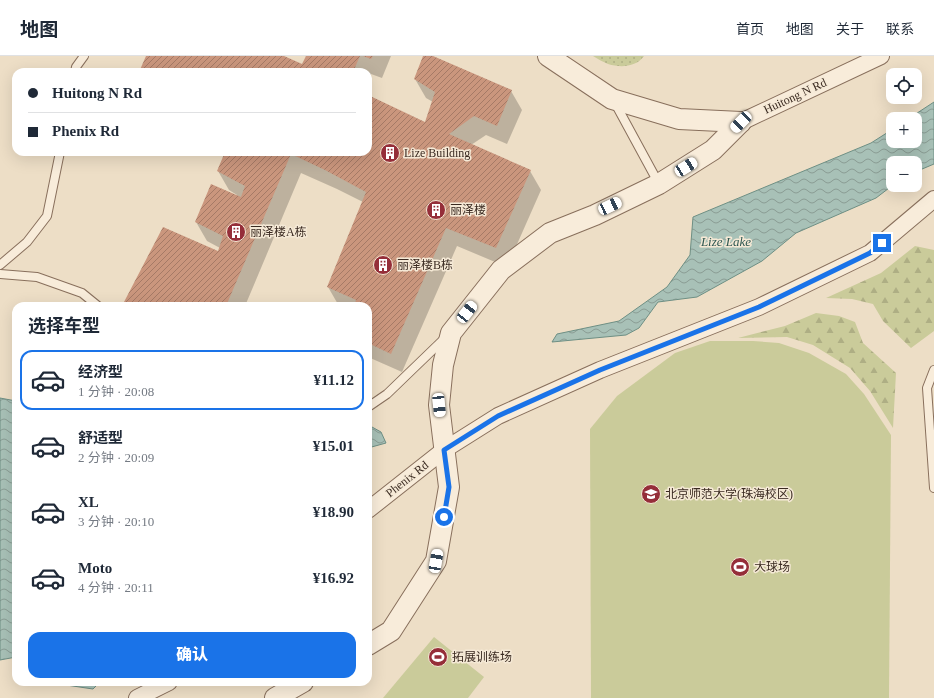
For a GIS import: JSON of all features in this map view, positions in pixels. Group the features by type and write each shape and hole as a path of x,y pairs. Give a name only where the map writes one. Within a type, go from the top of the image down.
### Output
{"street":[{"path":"548,56 612,99 679,119 741,122"},
{"name":"Huitong N Rd","path":"372,643 391,631 436,561 449,487 439,405 443,365 451,333 501,270 550,232 595,215 659,184 713,150 741,122 881,56"},
{"name":"Phenix Rd","path":"372,507 444,450 498,416 600,370 759,307 870,253 934,199"},
{"path":"137,698 161,686"},
{"path":"275,698 296,686"}],"lane":[{"path":"76,68 84,56"},
{"path":"612,99 659,184"},
{"path":"0,265 27,242 47,216 59,156"},
{"path":"0,274 37,277 82,292 93,302"},
{"path":"372,404 387,394 451,333"},
{"path":"934,370 927,388 934,488"}],"green space":[{"path":"593,56 644,56 641,60 628,66 618,66 608,64"},
{"path":"915,246 934,250 934,331 911,348 883,321 873,304 852,299 826,298 881,273"},
{"path":"816,313 839,316 855,322 863,343 896,373 893,428 870,391 850,368 813,345 787,337 738,338 785,326"},
{"name":"大球场","path":"710,341 753,341 779,343 809,353 846,374 864,394 891,435 889,698 591,698 590,429 617,396 675,353"},
{"name":"拓展训练场","path":"434,637 484,677 468,698 383,698"}],"water":[{"name":"Lize Lake","path":"934,102 934,164 922,169 922,156 886,156 886,190 876,198 796,233 762,261 697,297 658,302 639,328 626,335 552,342 557,334 619,321 667,287 690,255 693,217 871,143 886,133 886,148 922,148 922,112 919,112"},
{"path":"0,398 12,400 12,658 0,660"},
{"path":"372,427 381,432 386,443 372,447"},
{"path":"73,686 96,686 93,689"}],"building":[{"path":"146,56 284,56 302,64 306,56 360,56 355,68 141,68"},
{"path":"363,56 373,56 371,59"},
{"name":"丽泽楼","path":"423,56 433,56 512,90 497,126 474,116 449,134 531,170 496,248 446,228 391,354 372,345 372,302 355,302 356,300 327,287 366,192 295,156 372,156 372,97 425,122 435,92 414,79"},
{"name":"丽泽楼","path":"223,156 290,156 228,302 124,302 163,227 218,251 223,236 195,222 211,184 241,197 245,186 217,171"}],"place":[{"name":"Lize Building","path":"390,153"},
{"name":"丽泽楼","path":"436,210"},
{"name":"丽泽楼A栋","path":"236,232"},
{"name":"丽泽楼B栋","path":"383,265"},
{"name":"北京师范大学(珠海校区)","path":"651,494"},
{"name":"大球场","path":"740,567"},
{"name":"拓展训练场","path":"438,657"}],"route":[{"path":"444,517 449,487 444,450 498,416 600,370 759,307 870,253 882,243"}]}
